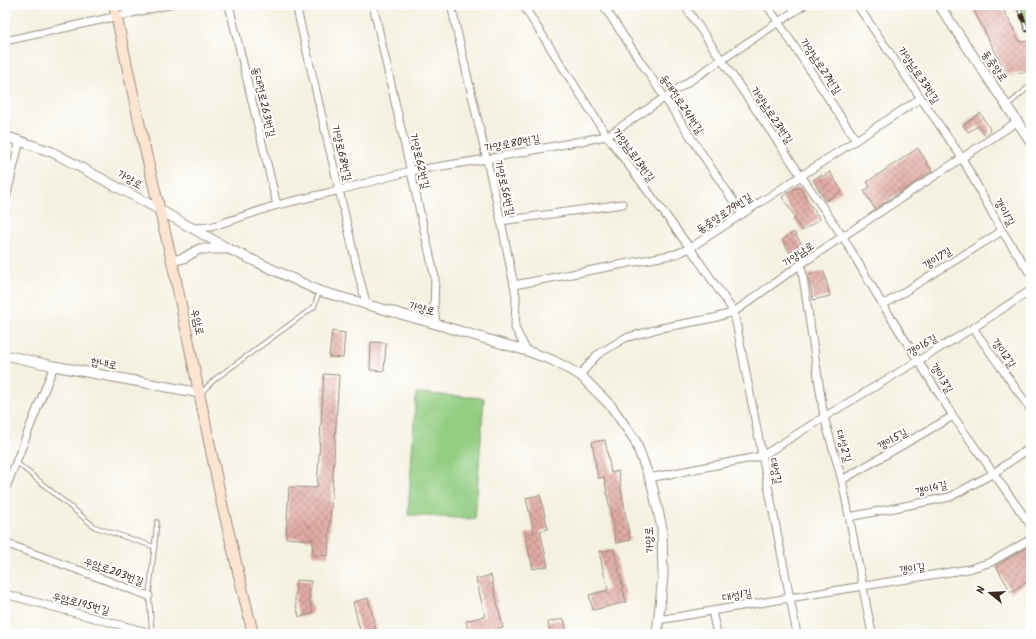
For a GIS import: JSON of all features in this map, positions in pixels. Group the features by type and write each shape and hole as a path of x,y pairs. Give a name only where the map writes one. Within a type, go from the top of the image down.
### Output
{"main road":[{"name":"우암로","path":"114,5 144,145 172,260 222,504 253,634"}],"street":[{"path":"5,41 168,5"},
{"name":"동대전로263번길","path":"230,5 277,205"},
{"name":"가양로68번길","path":"296,5 360,280 368,306"},
{"name":"가양로62번길","path":"373,5 435,278 434,308 436,324"},
{"name":"가양로56번길","path":"451,5 487,158 514,285 516,297 515,328 527,352"},
{"name":"가양남로13번길","path":"523,5 607,136 690,248 734,312"},
{"name":"동대전로241번길","path":"603,5 742,214"},
{"name":"가양남로23번길","path":"684,5 843,237"},
{"name":"가양남로27번길","path":"767,5 856,140"},
{"name":"가양로80번길","path":"193,228 211,227 277,205 410,171 607,136 804,5"},
{"name":"가양남로33번길","path":"858,5 962,158"},
{"name":"동중앙로","path":"939,5 1008,105 1031,142"},
{"name":"동중앙로79번길","path":"514,285 676,254 690,248 921,98"},
{"name":"가양남로","path":"580,375 597,355 625,338 661,328 714,318 734,312 801,264 1018,121"},
{"name":"가양로","path":"5,136 52,152 229,249 319,291 436,324 552,360 580,375 611,406 635,440 652,485 662,528 662,576 657,634"},
{"path":"5,202 20,140"},
{"name":"갱이1길","path":"962,158 1002,231 1031,275"},
{"path":"501,221 622,204"},
{"name":"갱이7길","path":"883,305 1002,231"},
{"name":"갱이3길","path":"843,237 883,305 953,416 1031,526"},
{"path":"172,260 184,258 199,249 229,249"},
{"name":"대성2길","path":"801,264 824,417 842,480 872,634"},
{"name":"갱이6길","path":"762,456 973,328 1031,290"},
{"name":"대성길","path":"734,312 797,634"},
{"name":"갱이2길","path":"973,328 1031,410"},
{"name":"합내로","path":"5,355 54,366 200,393"},
{"path":"5,490 54,366"},
{"name":"갱이5길","path":"842,480 953,416"},
{"name":"갱이4길","path":"849,517 950,497 994,473 1031,447"},
{"path":"649,478 762,456"},
{"name":"갱이길","path":"789,598 969,569 990,562 1031,539"},
{"name":"우암로203번길","path":"5,543 149,596"},
{"name":"우암로195번길","path":"5,594 153,634"},
{"name":"대성1길","path":"717,634 712,611 789,598"},
{"path":"658,620 712,611"}],"lane":[{"path":"1008,105 1031,85"},
{"path":"200,393 215,379 314,307 319,291"},
{"path":"16,462 96,526 154,547 157,522"},
{"name":"우암로203번길","path":"149,596 154,547"},
{"path":"149,596 153,634"}],"green space":[{"path":"1015,5 1031,5 1031,31 1025,32"},
{"path":"416,393 484,398 475,519 408,515"}],"building":[{"path":"971,5 1001,5 1020,42 1031,41 1031,71 1007,75"},
{"path":"980,113 990,129 986,136 978,126 968,132 963,125"},
{"path":"918,148 932,171 875,209 864,191 870,187 867,182"},
{"path":"830,172 842,191 826,201 813,180"},
{"path":"795,188 801,188 811,207 820,219 802,231 794,219 796,218 782,197"},
{"path":"794,232 807,252 795,260 782,240"},
{"path":"824,271 830,296 813,300 808,275"},
{"path":"332,331 345,333 343,358 329,357"},
{"path":"371,342 386,343 384,371 370,370"},
{"path":"324,374 339,375 328,556 312,555 313,540 286,538 289,487 317,488"},
{"path":"605,440 611,473 618,471 630,540 616,543 604,477 598,478 592,442"},
{"path":"540,495 548,529 540,531 548,566 533,569 525,534 534,532 526,498"},
{"path":"1031,545 1031,579 1011,592 996,566"},
{"path":"614,549 626,602 593,610 589,595 608,590 599,552"},
{"path":"491,575 503,628 477,634 469,634 466,621 485,616 476,579"},
{"path":"296,580 311,581 309,598 313,613 299,617 295,600"},
{"path":"368,598 377,634 361,634 353,602"},
{"path":"564,619 567,634 550,634 548,622"}],"railway":[{"path":"1018,5 1027,30"}]}
